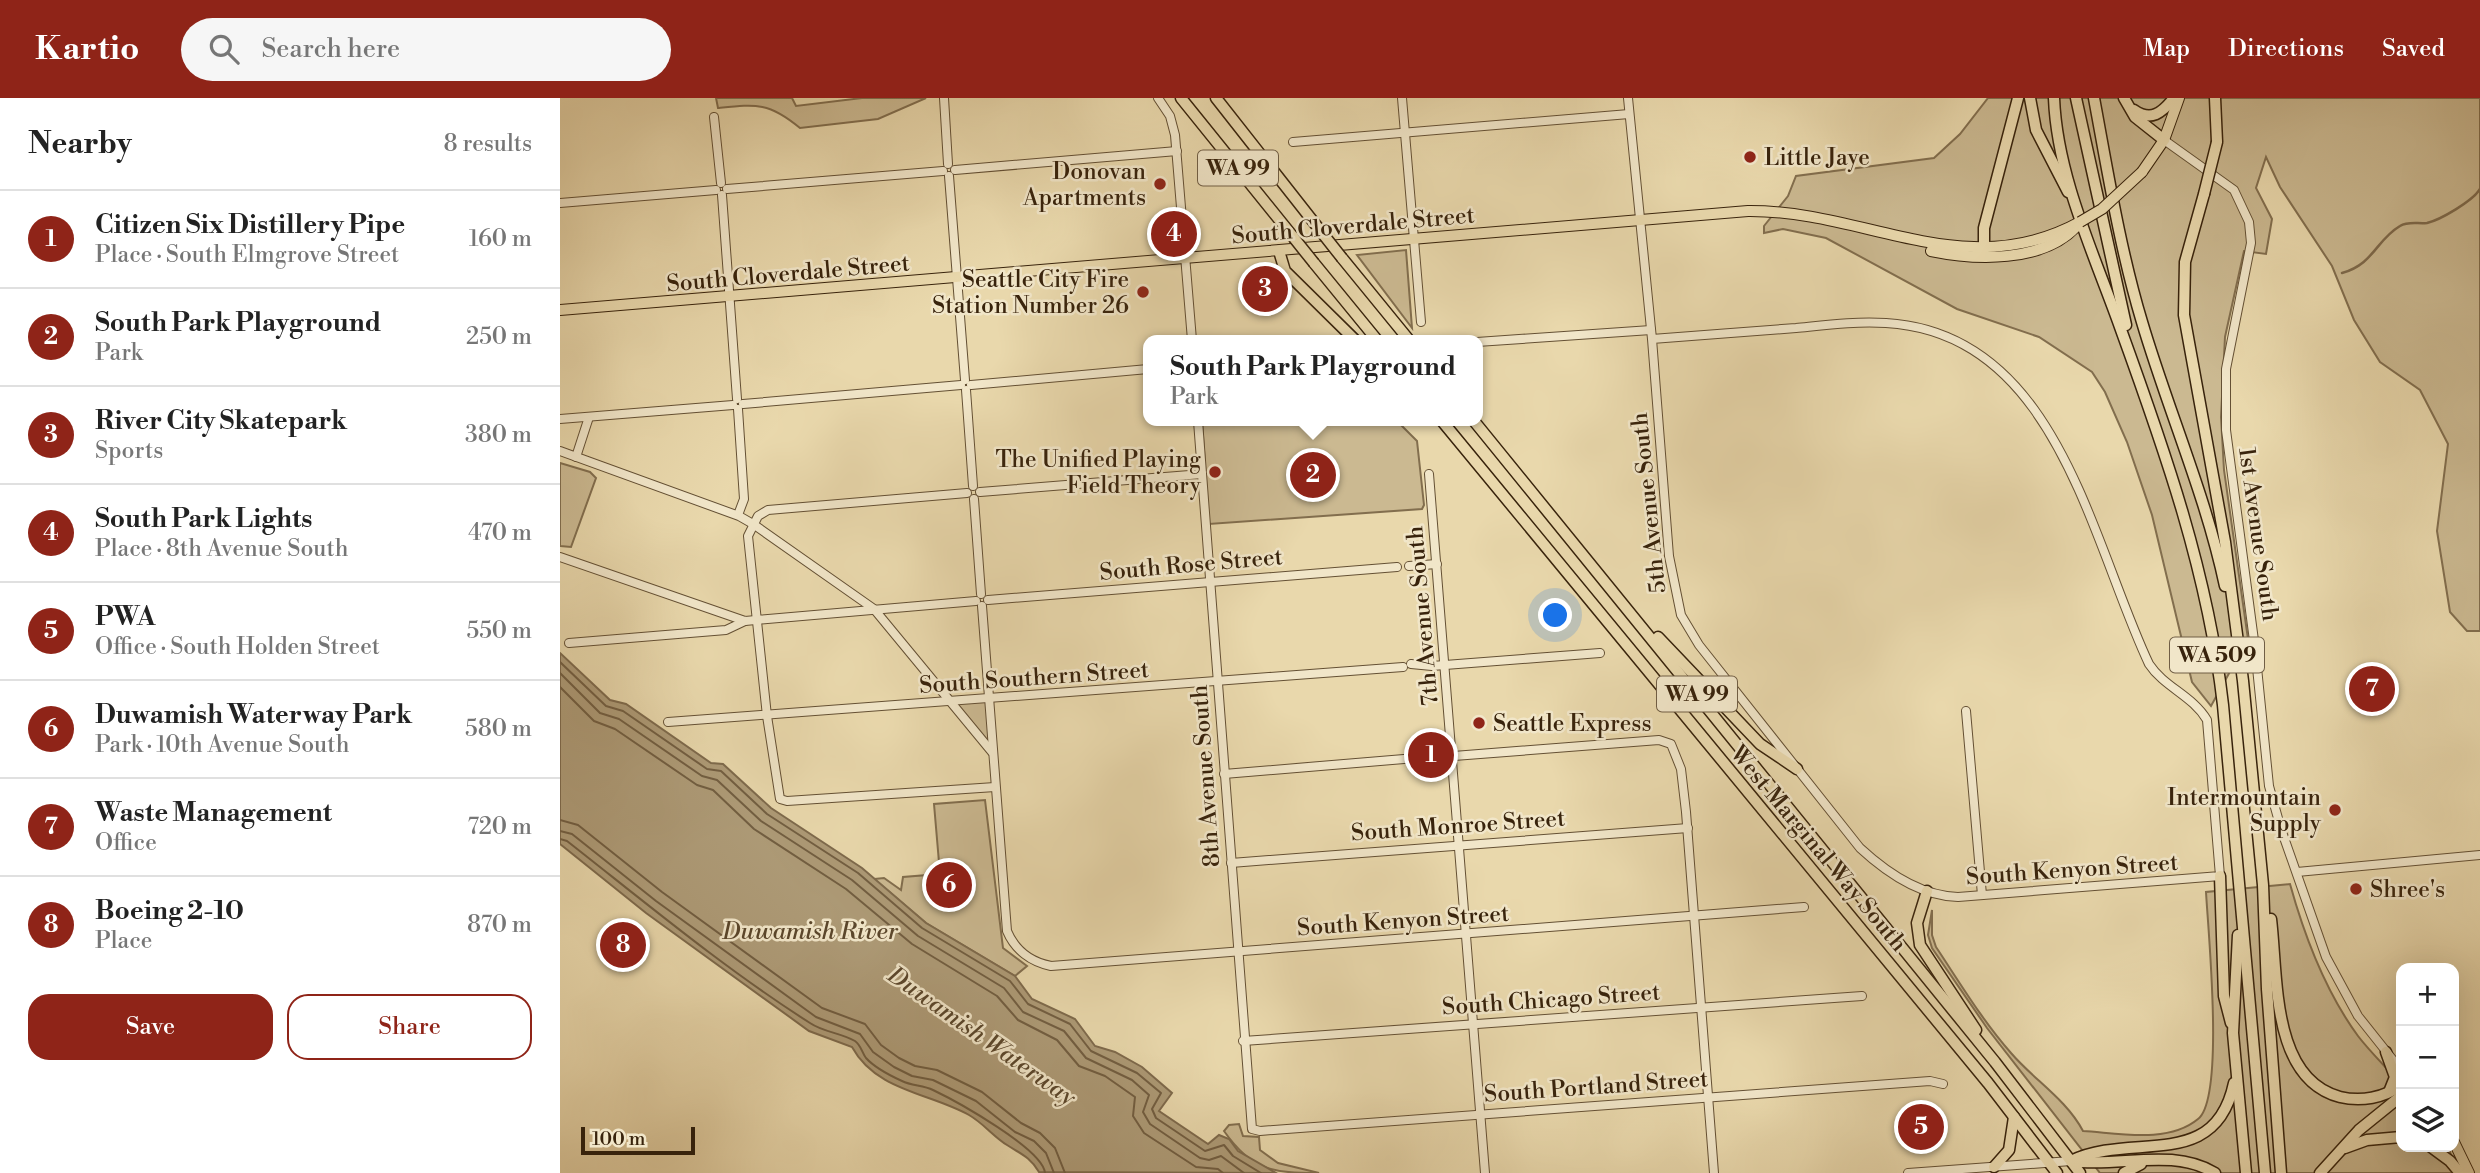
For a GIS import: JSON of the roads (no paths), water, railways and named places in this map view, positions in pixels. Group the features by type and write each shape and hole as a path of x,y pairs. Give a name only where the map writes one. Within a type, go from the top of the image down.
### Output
{"highway":[{"name":"WA 99","path":"1181,98 1373,335"},
{"name":"WA 99","path":"1216,98 1405,335"},
{"path":"1984,248 1984,228 2018,98"},
{"path":"2030,98 2042,144 2078,208"},
{"path":"2054,98 2058,134 2078,208 2138,375"},
{"name":"WA 509","path":"2076,98 2138,375 2186,519 2213,632 2223,705 2265,1173"},
{"name":"WA 509","path":"2094,98 2132,285 2214,547 2243,681 2263,885 2267,989 2281,1173"},
{"path":"2125,101 2138,113 2151,116 2160,113 2176,98"},
{"path":"2215,98 2217,142 2185,262 2184,315 2225,542 2243,681"},
{"path":"2125,101 2135,117 2164,140"},
{"path":"1279,251 1282,267 1349,335"},
{"path":"1439,426 1475,461"},
{"name":"West Marginal Way South","path":"1446,426 2014,1116 2057,1173"},
{"name":"West Marginal Way South","path":"1478,426 1995,1062 2080,1173"},
{"path":"1589,562 1733,718 1760,744 1797,769"},
{"path":"2220,876 2224,996 2234,1033"},
{"path":"2263,885 2267,889 2285,1036 2297,1066 2311,1083 2333,1095 2357,1099 2386,1094 2396,1088"},
{"path":"1927,891 1917,923 1920,945 1995,1062"},
{"path":"2240,898 2234,1033 2246,1173"},
{"path":"2386,1052 2395,1077 2393,1088 2386,1094"},
{"path":"2071,1161 2084,1155 2180,1147 2204,1136 2220,1121 2226,1109 2236,1069"},
{"path":"2320,1173 2359,1130 2396,1100"},
{"path":"1994,1170 2009,1150 2014,1116"},
{"path":"2343,1149 2367,1140 2396,1137"},
{"path":"2437,1152 2460,1173"},
{"path":"2124,1173 2154,1160"},
{"path":"2071,1161 2091,1164 2190,1161 2215,1173"}],"main road":[{"path":"2164,140 2176,98"},
{"name":"South Cloverdale Street","path":"560,310 1765,211 1805,214 1941,246 1984,248 2026,243 2068,229 2102,209 2142,172 2164,140"},
{"name":"South Cloverdale Street","path":"1855,226 1869,235 1957,256 1997,256 2050,245 2067,236 2080,222"},
{"path":"2459,1152 2469,1173"}],"street":[{"path":"944,98 957,278 966,385 974,493 982,600 995,787 787,801 780,799 767,716 748,536 758,516 768,510 974,493 1202,474"},
{"path":"1158,98 1170,116 1177,151 1192,335"},
{"path":"1402,98 1421,322"},
{"name":"5th Avenue South","path":"1628,98 1652,335 1669,556 1681,615 1695,639 1860,848 1891,874 1927,891"},
{"path":"1293,142 1629,114"},
{"path":"714,117 744,499 737,515"},
{"name":"1st Avenue South","path":"2164,140 2234,190 2246,211 2251,230 2226,369 2227,450 2255,648 2269,786 2318,935 2336,978 2358,1016 2396,1064"},
{"path":"560,203 1177,151"},
{"path":"1483,342 1866,322 1916,327 1960,343 1989,361 2024,393 2043,419 2078,492 2149,664 2168,685 2198,707 2207,720 2220,876"},
{"path":"560,419 1143,370"},
{"path":"576,457 589,417"},
{"name":"8th Avenue South","path":"1198,426 1243,1041 1252,1129"},
{"path":"560,451 737,515 753,524 874,609 948,702 992,752"},
{"name":"7th Avenue South","path":"1429,474 1485,1173"},
{"path":"560,557 745,621"},
{"path":"1409,566 1437,564"},
{"name":"South Rose Street","path":"745,621 1397,567"},
{"path":"569,643 726,630 745,621"},
{"name":"South Southern Street","path":"668,722 1217,682 1407,665 1445,665 1600,653"},
{"path":"1966,711 1982,895"},
{"path":"1441,757 1659,740 1667,741 1675,751 1681,769 1688,828 1714,1173"},
{"path":"1224,774 1404,760"},
{"name":"South Kenyon Street","path":"995,787 1007,931 1012,942 1030,958 1051,966 1804,907"},
{"name":"South Monroe Street","path":"1231,863 1688,828"},
{"path":"2297,872 2480,855"},
{"name":"South Kenyon Street","path":"1927,891 1950,897 2220,876"},
{"name":"South Chicago Street","path":"1243,1041 1862,996"},
{"name":"South Portland Street","path":"1252,1129 1260,1132 1930,1081 1943,1084"},
{"path":"1908,1173 1994,1170 2071,1161"}],"water":[{"name":"Duwamish River","path":"560,653 610,700 626,704 711,763 723,764 771,808 862,868 926,923 1015,976 1032,999 1075,1019 1095,1046 1115,1052 1142,1067 1172,1093 1159,1111 1208,1144 1219,1135 1229,1139 1238,1151 1276,1173 1039,1172 1029,1159 1002,1142 974,1118 889,1082 862,1062 852,1047 809,1031 646,913 560,844"}],"waterway":[{"path":"2342,273 2361,264 2385,238 2403,224 2427,223 2440,218 2464,204 2480,189"}],"place":[{"name":"Little Jaye","path":"1750,157"},
{"name":"Donovan Apartments","path":"1160,184"},
{"name":"South Park Lights","path":"1174,234"},
{"name":"River City Skatepark","path":"1265,289"},
{"name":"Seattle City Fire Station Number 26","path":"1143,292"},
{"name":"The Unified Playing Field Theory","path":"1215,472"},
{"name":"South Park Playground","path":"1313,475"},
{"name":"Waste Management","path":"2372,689"},
{"name":"Seattle Express","path":"1479,723"},
{"name":"Citizen Six Distillery Pipe","path":"1431,755"},
{"name":"Intermountain Supply","path":"2335,810"},
{"name":"Duwamish Waterway Park","path":"949,885"},
{"name":"Shree's","path":"2356,889"},
{"name":"Boeing 2-10","path":"623,945"},
{"name":"PWA","path":"1921,1127"}],"water label":[{"name":"Duwamish Waterway","path":"982,1036"}]}
